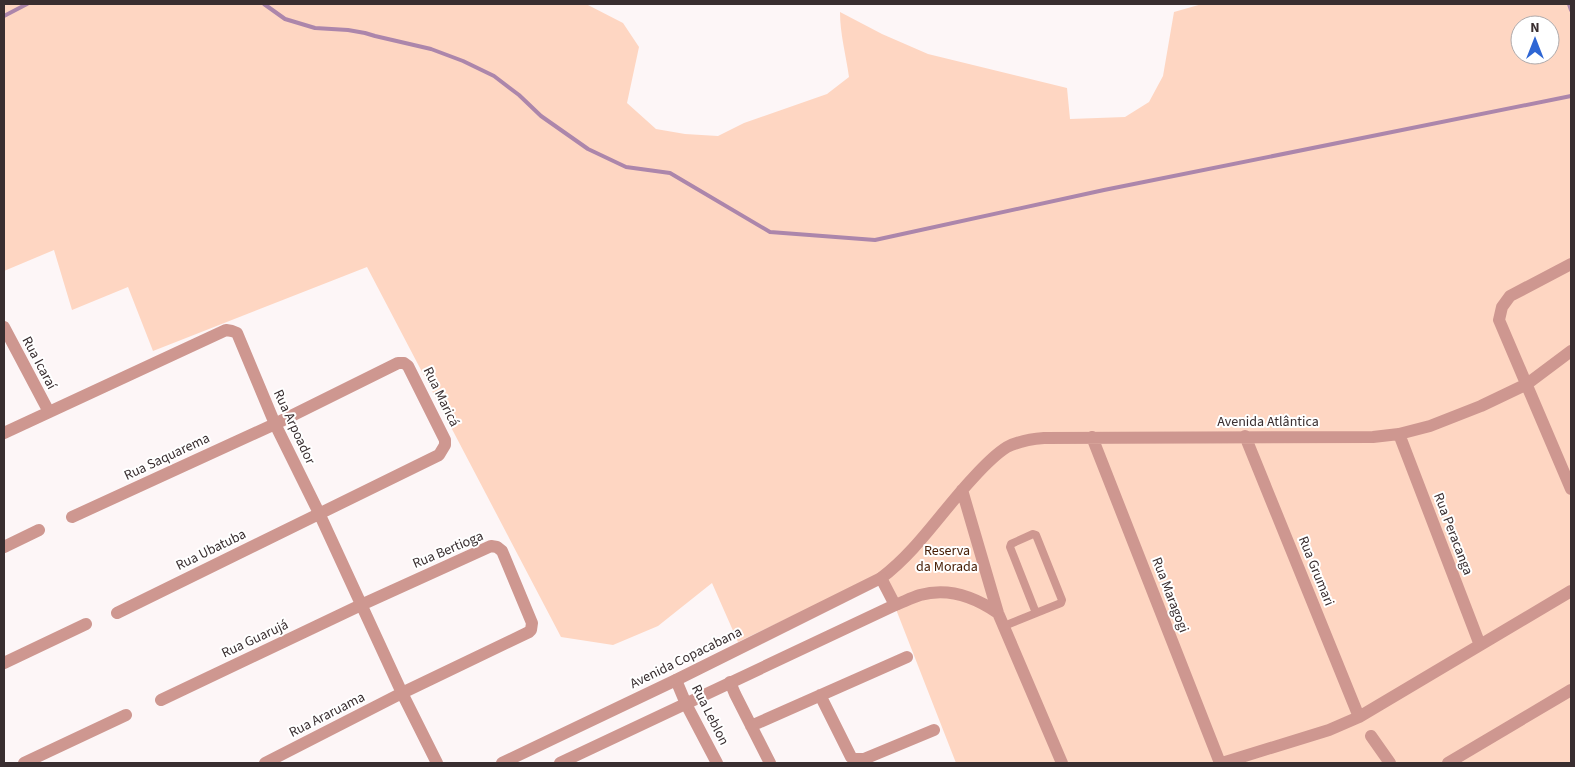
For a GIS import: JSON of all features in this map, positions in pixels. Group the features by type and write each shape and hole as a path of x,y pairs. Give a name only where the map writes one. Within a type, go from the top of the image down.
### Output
{"street":[{"path":"1571,264 1510,296 1502,308 1499,320 1571,489"},
{"name":"Rua Icaraí","path":"4,327 48,412"},
{"name":"Rua Arpoador","path":"4,433 226,330 237,333 275,424 437,763"},
{"name":"Avenida Atlântica","path":"881,578 897,566 991,459 1007,448 1025,440 1092,437 1373,437 1399,434 1430,426 1481,406 1527,384 1571,351"},
{"name":"Rua Maricá","path":"275,424 398,363 404,363 408,366 445,440 445,445 439,455 319,514"},
{"name":"Rua Saquarema","path":"72,518 275,424"},
{"name":"Rua Peracanga","path":"1399,434 1480,645"},
{"name":"Rua Grumari","path":"1245,436 1359,717"},
{"name":"Rua Maragogi","path":"1092,437 1221,763"},
{"path":"962,490 998,613 1062,763"},
{"name":"Rua Ubatuba","path":"117,612 319,514"},
{"path":"4,547 39,530"},
{"name":"Rua Bertioga","path":"361,605 491,546 497,547 502,551 532,623 531,630 402,693"},
{"path":"881,578 895,605"},
{"name":"Avenida Copacabana","path":"502,763 676,680 881,578"},
{"path":"1221,763 1329,730 1359,717 1571,591"},
{"path":"560,763 895,605 920,595 960,594 982,602 998,613"},
{"name":"Rua Guarujá","path":"161,700 361,605"},
{"path":"4,663 86,624"},
{"path":"751,726 907,657"},
{"name":"Rua Leblon","path":"676,680 686,704 717,763"},
{"path":"730,682 770,763"},
{"path":"1448,763 1571,690"},
{"name":"Rua Araruama","path":"265,763 402,693"},
{"path":"820,695 851,757 854,759 864,759 934,730"},
{"path":"24,763 126,714"},
{"path":"1371,736 1390,763"}],"lane":[{"path":"1004,626 1061,603 1062,600 1034,534 1011,544 1010,547 1036,613"}],"green space":[{"name":"Reserva da Morada","path":"4,4 586,4 623,23 639,47 627,103 656,129 685,134 718,136 744,123 827,94 849,77 840,12 882,34 928,54 1067,88 1070,119 1125,117 1149,102 1163,76 1174,12 1202,4 1571,4 1571,763 956,763 883,576 864,582 738,642 712,583 658,626 613,645 561,637 367,267 153,351 128,287 72,310 54,250 4,271"}],"waterway":[{"path":"4,16 27,4"},
{"path":"264,4 285,19 315,28 365,33 431,49 463,61 494,76 519,95 541,116 588,149 626,167 670,173 770,232 875,240 1104,190 1571,96"},
{"path":"1569,4 1571,10"}]}
